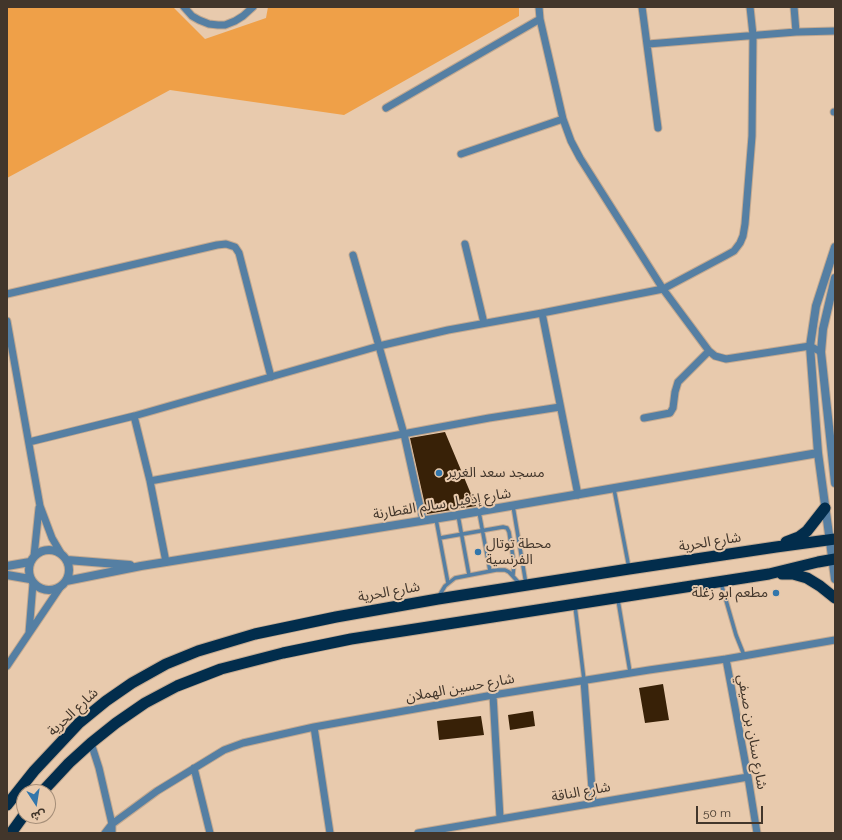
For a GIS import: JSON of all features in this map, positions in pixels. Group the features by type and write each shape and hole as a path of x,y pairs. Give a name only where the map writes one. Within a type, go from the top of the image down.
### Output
{"highway":[{"path":"776,547 799,537 807,531 825,508"},
{"name":"شارع الحرية","path":"7,805 34,771 79,723 106,701 132,683 166,664 198,651 255,634 336,617 438,599 776,547 833,540"},
{"path":"49,784 91,742 145,703 177,686 221,669 283,653 351,639 618,599 769,574 834,559"},
{"path":"769,574 793,574 807,578 835,598"},
{"path":"11,833 18,824"}],"street":[{"path":"184,7 192,16 199,20 209,24 218,25 225,25 235,21 253,7"},
{"path":"540,7 540,19 563,119 580,158 663,289 709,351 715,356 726,359 810,346 821,352"},
{"path":"642,7 658,128"},
{"path":"29,442 134,416 379,346 448,330 663,289 734,251 743,236 752,136 753,35 750,7"},
{"path":"794,7 796,32"},
{"path":"386,108 540,19"},
{"path":"648,44 835,30"},
{"path":"461,154 563,119"},
{"path":"7,294 226,244 235,247 239,254 271,377"},
{"path":"465,244 484,323"},
{"path":"835,247 816,306 810,346 818,453 825,508 833,540 835,579"},
{"path":"353,254 404,434 423,520"},
{"path":"835,278 823,329 821,352 833,449 835,483"},
{"path":"542,313 578,495"},
{"path":"7,321 11,365 29,442 40,506 52,538 69,567 69,574 63,584 7,666"},
{"path":"644,418 670,413 673,408 678,382 709,351"},
{"path":"150,481 560,407"},
{"path":"134,416 150,481 166,562"},
{"name":"شارع إذفيل سالم القطارنة","path":"63,584 141,566 513,506 818,453"},
{"path":"28,635 32,581 28,570 32,559 40,506"},
{"path":"7,566 32,559 40,551 56,551 65,558"},
{"name":"شارع إذفيل سالم القطارنة","path":"65,558 141,566"},
{"path":"7,575 32,581 39,588 46,590 54,590 63,584"},
{"name":"شارع حسين الهملان","path":"105,833 112,824 157,791 224,750 243,743 314,728 493,695 726,659 835,640"},
{"name":"شارع سنان بن صيفي","path":"726,659 757,833"},
{"path":"584,680 593,803"},
{"path":"493,695 500,818"},
{"path":"314,728 330,833"},
{"path":"91,742 112,824 112,833"},
{"path":"194,768 210,833"},
{"name":"شارع الناقة","path":"418,833 748,777"}],"lane":[{"path":"614,489 629,569"},
{"path":"513,506 524,586"},
{"path":"479,511 490,571"},
{"path":"458,515 469,575"},
{"path":"436,518 448,583"},
{"path":"440,538 503,527 508,529 514,563 512,575"},
{"path":"438,599 442,590 455,578 490,571 506,570 524,586"},
{"path":"720,582 736,635 744,655"},
{"path":"618,599 630,673"},
{"path":"575,605 584,680"}],"shaded area":[{"path":"7,7 173,7 205,39 266,18 268,7 519,7 519,16 344,115 170,90 7,178"}],"building":[{"name":"مسجد سعد الغرير","path":"445,432 476,506 427,514 410,438"},
{"path":"663,684 669,720 645,723 639,688"},
{"path":"533,711 535,726 510,730 508,715"},
{"path":"481,716 484,735 439,740 437,721"}],"place":[{"name":"مسجد سعد الغرير","path":"439,473"},
{"name":"محطة توتال الفرنسية","path":"478,552"},
{"name":"مطعم ابو زغلة","path":"776,593"}]}
